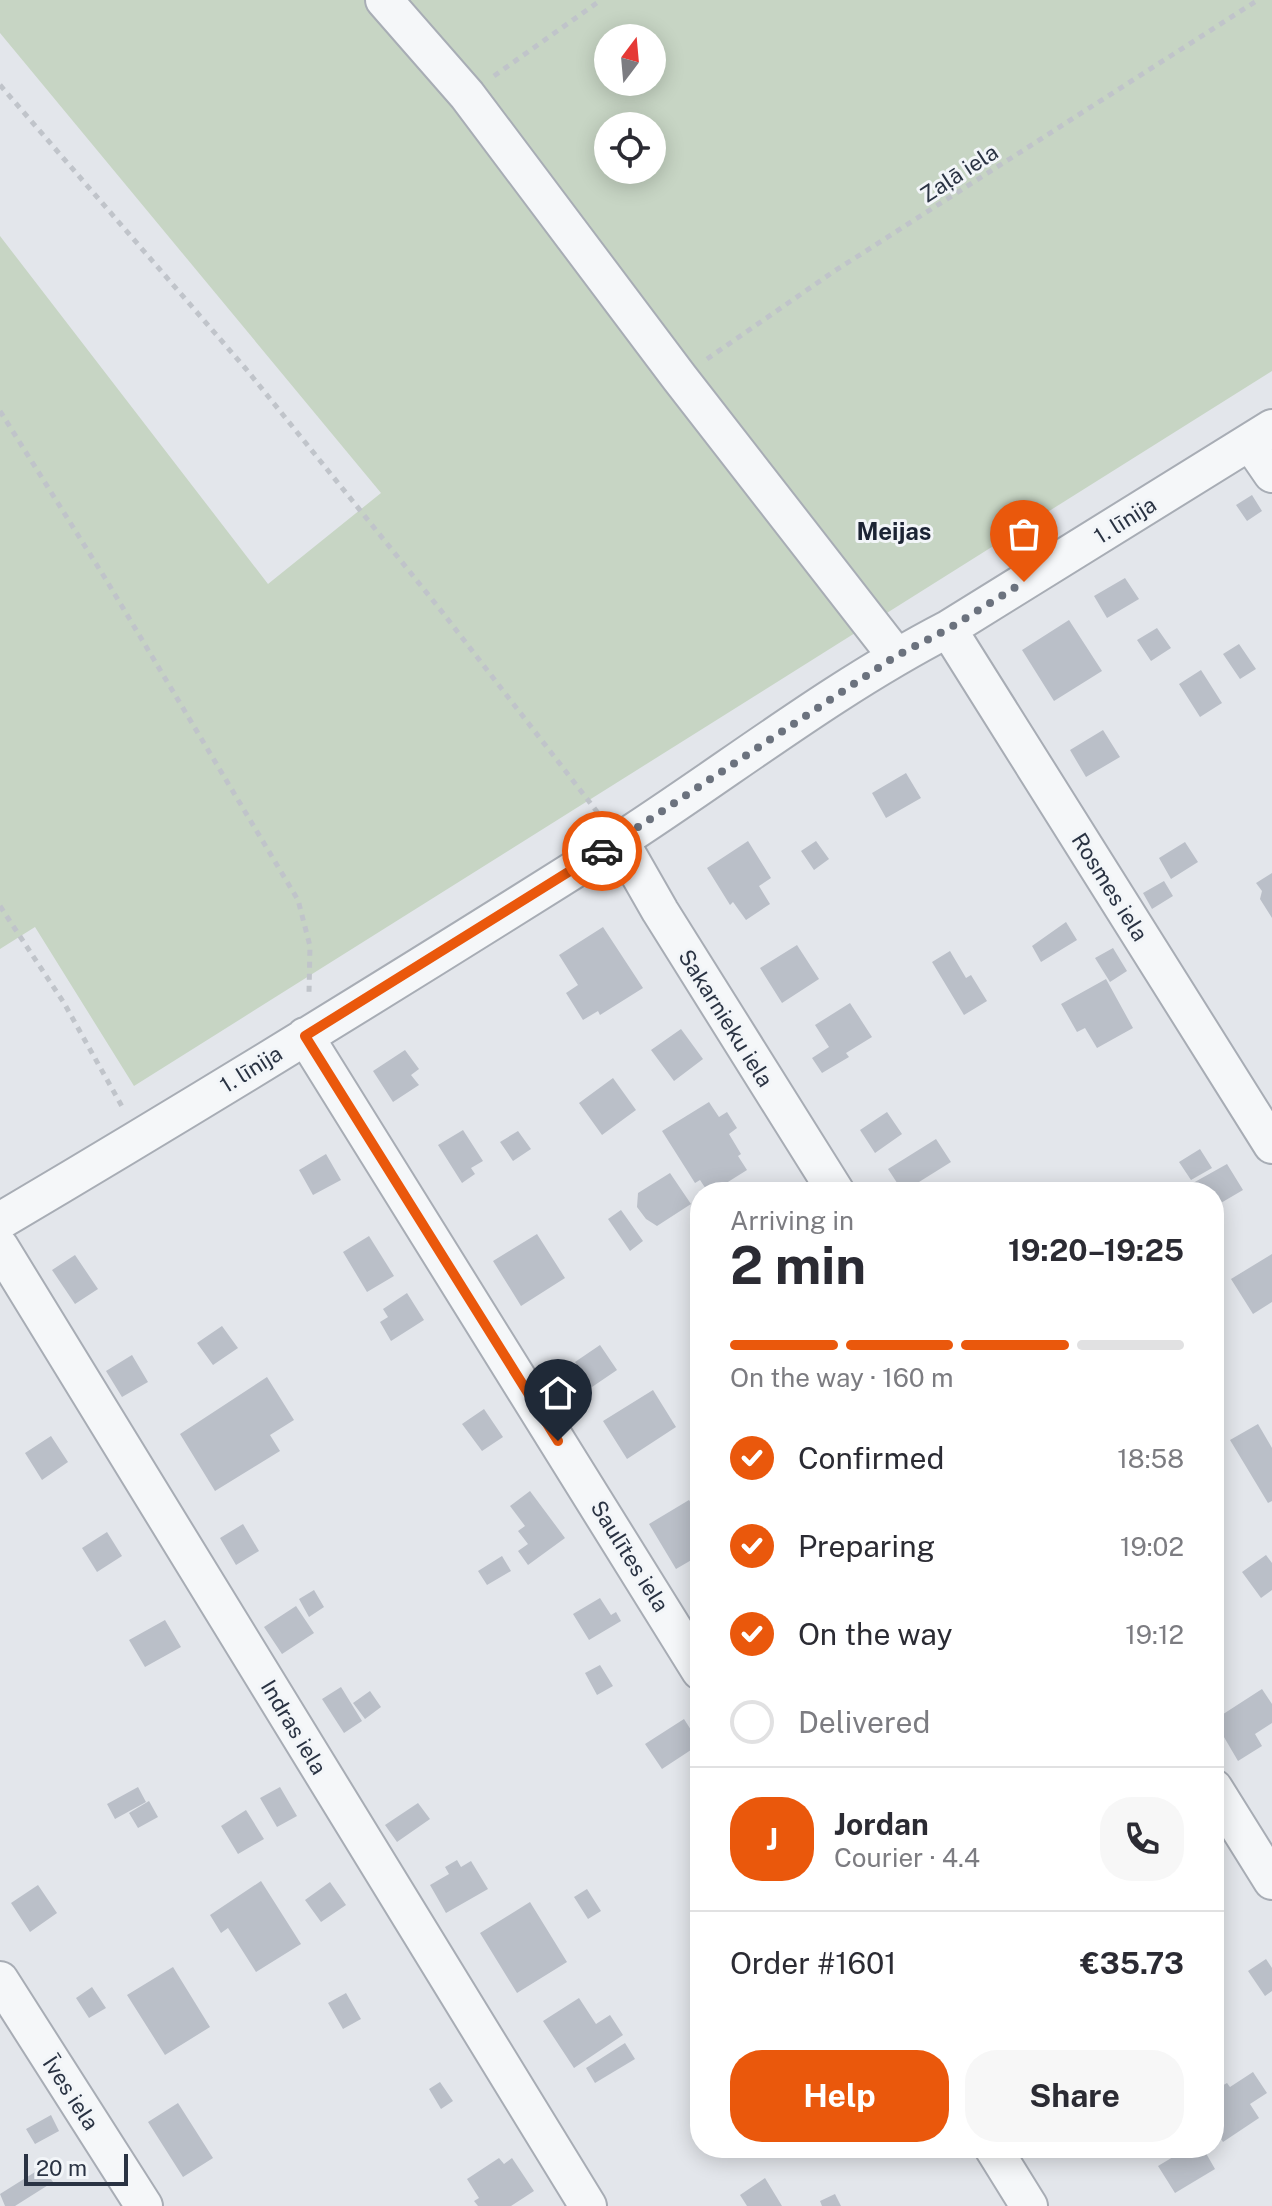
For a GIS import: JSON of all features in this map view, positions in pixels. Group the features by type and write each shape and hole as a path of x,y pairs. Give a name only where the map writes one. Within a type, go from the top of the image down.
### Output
{"street":[{"path":"384,0 467,95 679,377 896,656"},
{"path":"1261,435 1272,474"},
{"name":"1. līnija","path":"0,1221 620,841 896,656 948,629 1261,435"},
{"name":"Rosmes iela","path":"948,629 1272,1145"},
{"name":"Sakarnieku iela","path":"620,841 660,911 830,1182"},
{"name":"Saulītes iela","path":"313,1031 690,1654"},
{"name":"Indras iela","path":"0,1247 588,2206"},
{"path":"1224,1804 1272,1881"},
{"name":"Īves iela","path":"0,1980 144,2206"},
{"path":"999,2158 1029,2206"}],"path":[{"path":"467,95 601,0"},
{"name":"Zaļā iela","path":"679,377 847,263 1258,0"},
{"path":"0,85 246,369 439,608 620,841"},
{"path":"0,411 105,578 298,900 310,946 308,1002 313,1031"},
{"path":"0,906 64,1003 140,1138"}],"green space":[{"path":"0,0 1272,0 1272,371 134,1086 35,927 0,949 0,236 268,584 381,493 0,33"}],"building":[{"path":"1252,495 1262,511 1247,521 1236,505"},
{"path":"1125,578 1139,599 1107,618 1094,596"},
{"path":"1069,620 1102,671 1054,701 1022,650"},
{"path":"1157,628 1171,648 1151,661 1137,640"},
{"path":"1239,644 1256,669 1240,679 1223,654"},
{"path":"1201,670 1222,703 1200,717 1179,684"},
{"path":"1103,730 1120,757 1086,777 1070,750"},
{"path":"906,773 921,798 886,818 872,793"},
{"path":"748,841 771,878 759,886 770,904 746,920 733,902 730,905 707,868"},
{"path":"816,841 829,859 814,870 801,851"},
{"path":"1185,842 1198,862 1171,879 1159,858"},
{"path":"1272,873 1272,918 1260,899 1262,891 1256,883"},
{"path":"1164,881 1173,896 1152,909 1143,893"},
{"path":"1066,922 1077,940 1041,962 1032,946"},
{"path":"603,927 643,988 600,1015 598,1011 583,1020 566,993 578,985 559,955"},
{"path":"797,945 819,979 782,1003 760,968"},
{"path":"1113,948 1127,971 1110,982 1095,958"},
{"path":"950,951 966,978 971,975 987,1001 964,1015 932,962"},
{"path":"1106,979 1133,1028 1097,1048 1085,1028 1077,1032 1061,1004"},
{"path":"850,1003 872,1037 846,1053 849,1057 822,1073 812,1058 829,1047 815,1025"},
{"path":"681,1029 703,1059 674,1081 651,1050"},
{"path":"405,1050 419,1069 411,1075 419,1085 393,1102 373,1071"},
{"path":"613,1078 636,1110 602,1135 579,1103"},
{"path":"709,1102 719,1117 727,1112 737,1128 729,1134 747,1170 728,1182 694,1182 662,1131"},
{"path":"887,1112 902,1134 875,1153 860,1130"},
{"path":"463,1130 483,1161 471,1168 475,1174 462,1183 438,1145"},
{"path":"518,1131 531,1149 513,1161 500,1142"},
{"path":"936,1139 951,1162 919,1182 896,1182 888,1169"},
{"path":"1200,1149 1212,1168 1191,1180 1179,1162"},
{"path":"326,1154 341,1180 313,1195 299,1170"},
{"path":"1227,1164 1243,1190 1224,1201 1224,1182 1195,1182"},
{"path":"670,1173 690,1205 657,1226 646,1219 637,1207 638,1193"},
{"path":"621,1210 643,1241 630,1251 608,1219"},
{"path":"537,1234 565,1278 521,1306 493,1261"},
{"path":"369,1236 394,1276 367,1292 343,1252"},
{"path":"1272,1254 1272,1302 1253,1314 1231,1279"},
{"path":"75,1255 98,1289 75,1304 52,1270"},
{"path":"407,1293 424,1320 391,1341 380,1322 388,1317 383,1309"},
{"path":"222,1326 238,1348 213,1365 197,1343"},
{"path":"600,1345 617,1370 592,1387 575,1362"},
{"path":"132,1355 148,1382 122,1397 106,1371"},
{"path":"267,1377 294,1420 270,1435 280,1451 215,1491 180,1434"},
{"path":"653,1390 676,1427 627,1459 603,1421"},
{"path":"484,1409 503,1437 482,1451 462,1424"},
{"path":"1258,1424 1272,1448 1272,1501 1268,1503 1230,1440"},
{"path":"51,1436 68,1462 42,1480 25,1453"},
{"path":"530,1491 565,1538 528,1565 518,1551 528,1544 518,1531 525,1526 510,1506"},
{"path":"689,1500 690,1561 676,1569 649,1524"},
{"path":"243,1524 259,1551 236,1565 220,1538"},
{"path":"107,1532 122,1556 97,1572 82,1548"},
{"path":"1266,1555 1272,1563 1272,1590 1261,1598 1242,1572"},
{"path":"502,1556 511,1571 487,1585 478,1571"},
{"path":"314,1590 324,1607 309,1617 299,1599"},
{"path":"600,1598 611,1615 616,1612 621,1621 589,1640 573,1614"},
{"path":"296,1606 314,1633 282,1654 264,1627"},
{"path":"165,1620 181,1647 145,1667 129,1640"},
{"path":"600,1665 613,1686 597,1695 585,1673"},
{"path":"341,1687 362,1721 344,1733 322,1699"},
{"path":"1262,1689 1272,1704 1272,1723 1255,1734 1262,1746 1238,1761 1224,1737 1224,1714"},
{"path":"370,1691 381,1707 365,1719 353,1703"},
{"path":"684,1719 690,1728 690,1751 662,1769 645,1744"},
{"path":"138,1787 146,1802 115,1819 107,1804"},
{"path":"280,1787 297,1816 277,1827 260,1798"},
{"path":"149,1801 158,1817 138,1828 129,1813"},
{"path":"418,1803 430,1819 397,1842 385,1825"},
{"path":"246,1810 264,1839 238,1854 221,1826"},
{"path":"457,1860 461,1867 471,1861 488,1889 446,1913 430,1885 449,1874 445,1867"},
{"path":"261,1881 301,1944 256,1972 228,1928 221,1933 210,1915"},
{"path":"330,1882 346,1905 321,1922 305,1900"},
{"path":"38,1885 57,1913 30,1932 11,1903"},
{"path":"587,1889 601,1911 588,1919 574,1897"},
{"path":"530,1902 567,1962 517,1993 480,1933"},
{"path":"1266,1959 1272,1968 1272,1991 1265,1996 1248,1971"},
{"path":"173,1967 210,2027 165,2055 127,1995"},
{"path":"92,1987 106,2008 89,2018 76,1998"},
{"path":"346,1993 361,2019 343,2029 328,2003"},
{"path":"579,1998 596,2024 610,2015 623,2035 574,2068 543,2021"},
{"path":"625,2043 635,2059 595,2083 586,2068"},
{"path":"1253,2072 1267,2093 1250,2104 1259,2118 1224,2141 1224,2085 1227,2083 1230,2087"},
{"path":"440,2082 453,2101 441,2109 429,2089"},
{"path":"178,2103 213,2158 183,2177 148,2122"},
{"path":"51,2115 59,2131 35,2144 26,2129"},
{"path":"499,2158 504,2164 512,2158 534,2191 511,2206 478,2206 474,2201 479,2198 467,2179"},
{"path":"1171,2158 1209,2158 1215,2169 1175,2193 1158,2166"},
{"path":"43,2167 53,2182 15,2206 5,2206 0,2194"},
{"path":"765,2178 782,2206 747,2206 740,2195"},
{"path":"835,2194 841,2206 822,2206 820,2201"}],"way so far":[{"path":"602,851 896,656 948,629 1024,582"}],"district":[{"name":"Meijas","path":"894,531"}],"route":[{"path":"558,1441 305,1036 602,851"}]}
